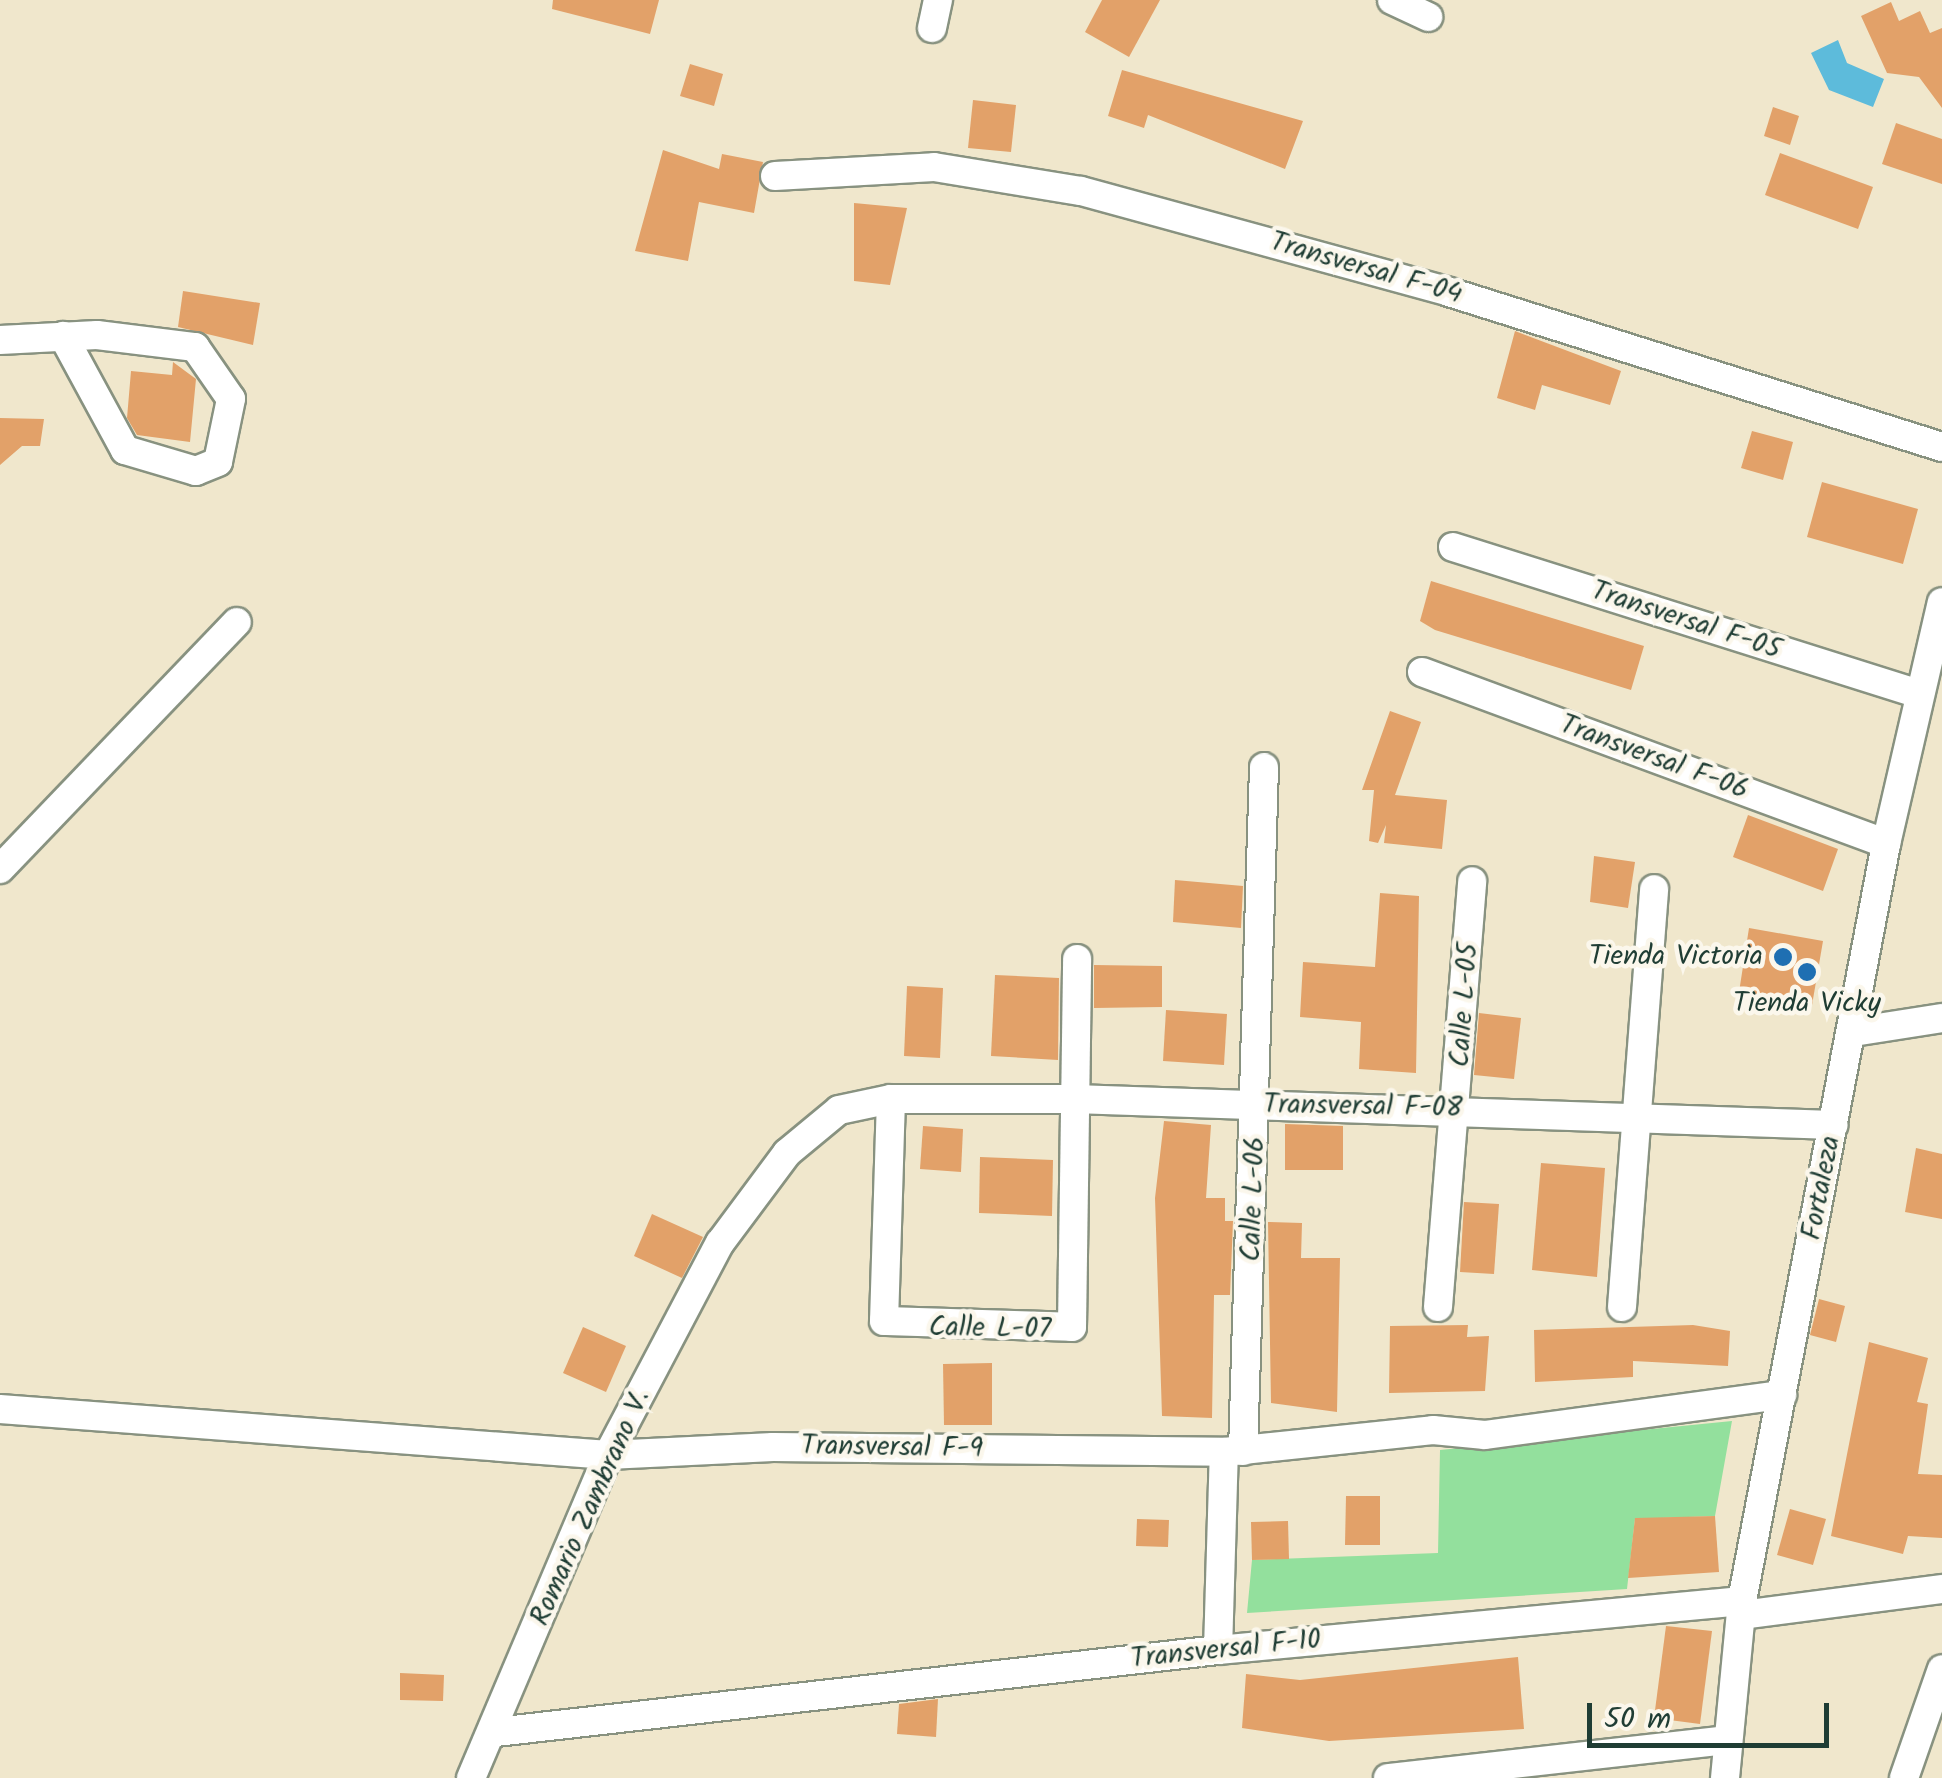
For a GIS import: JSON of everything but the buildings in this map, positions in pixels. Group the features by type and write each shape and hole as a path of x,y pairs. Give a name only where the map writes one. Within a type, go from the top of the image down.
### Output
{"street":[{"path":"932,28 938,0"},
{"path":"1392,0 1428,17"},
{"name":"Transversal F-04","path":"775,176 934,167 1082,192 1449,292 1942,447"},
{"path":"0,340 63,336 195,347 231,399 218,462 196,472 126,450 63,336"},
{"name":"Transversal F-05","path":"1453,547 1918,694"},
{"name":"Fortaleza","path":"1725,1778 1742,1608 1886,844 1942,602"},
{"path":"0,868 237,622"},
{"name":"Transversal F-06","path":"1422,672 1886,844"},
{"name":"Calle L-06","path":"1218,1650 1258,1104 1264,767"},
{"name":"Calle L-05","path":"1438,1308 1458,1110 1472,880"},
{"path":"1622,1306 1654,889"},
{"name":"Calle L-07","path":"891,1099 884,1321 1058,1332 1077,1320 1077,959"},
{"path":"1853,1032 1942,1018"},
{"name":"Transversal F-08","path":"891,1099 1074,1099 1634,1112 1834,1125"},
{"name":"Romario Zambrano V.","path":"471,1778 496,1732 608,1455 720,1243 786,1153 839,1110 891,1099"},
{"name":"Transversal F-9","path":"0,1409 608,1455 773,1447 1234,1451 1433,1430 1485,1435 1782,1395"},
{"name":"Transversal F-10","path":"496,1732 1218,1650 1942,1589"},
{"path":"1904,1778 1942,1669"},
{"path":"1388,1778 1728,1740"}],"green space":[{"path":"1732,1421 1715,1516 1635,1519 1627,1589 1247,1613 1252,1560 1438,1553 1440,1450"}],"water":[{"path":"1838,40 1847,63 1884,79 1873,107 1829,90 1811,53"}],"place":[{"name":"Tienda Victoria","path":"1783,957"},
{"name":"Tienda Vicky","path":"1807,972"}]}
